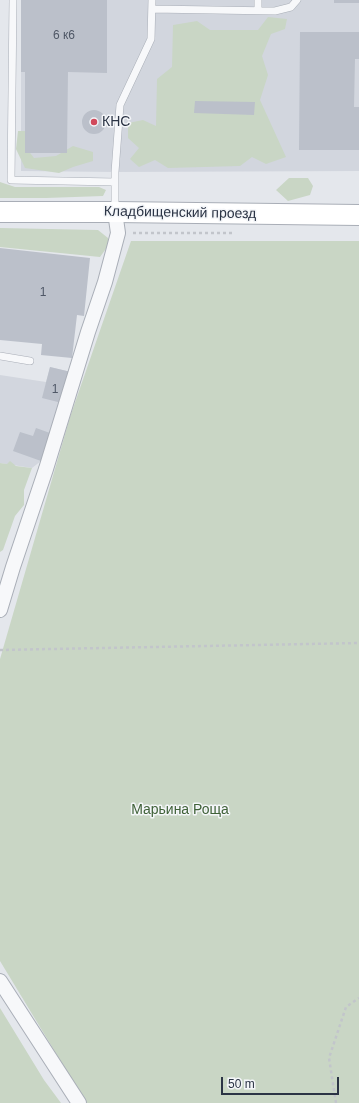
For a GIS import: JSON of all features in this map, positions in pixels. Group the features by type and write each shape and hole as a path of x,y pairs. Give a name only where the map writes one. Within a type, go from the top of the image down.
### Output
{"street":[{"name":"Кладбищенский проезд","path":"0,212 359,215"},
{"path":"0,610 107,275 118,232 115,212"},
{"path":"0,981 79,1103"}],"lane":[{"path":"13,0 11,180 115,182"},
{"path":"115,212 115,182 120,105 151,39 152,0"},
{"path":"258,0 258,10"},
{"path":"152,10 275,11 291,7 296,0"},
{"path":"0,356 30,362"}],"path":[{"path":"0,650 359,643"},
{"path":"336,1103 329,1058 346,1007 359,998"}],"shaded area":[{"path":"21,0 359,0 359,171 21,171"},
{"path":"50,367 71,372 41,461 32,468 0,463 0,375 46,382"}],"green space":[{"path":"268,17 287,19 285,29 271,34 262,56 268,75 260,100 286,157 266,164 252,157 240,166 168,168 155,160 139,167 130,159 139,148 128,138 128,123 143,120 156,126 157,79 172,67 173,25 197,21 210,30 258,30"},
{"path":"18,131 29,131 27,149 34,158 56,156 73,146 93,152 93,161 59,173 25,168 16,149"},
{"path":"289,178 308,178 313,186 310,195 288,201 276,190"},
{"path":"0,182 15,187 99,187 106,190 103,196 0,198"},
{"path":"0,228 98,230 108,238 108,246 100,257 0,247"},
{"name":"Марьина Роща","path":"131,241 359,241 359,1103 86,1103 0,961 0,659 70,417"},
{"path":"10,461 16,466 32,468 24,490 24,505 15,516 3,550 0,552 0,463 7,464"},
{"path":"0,1008 44,1080 61,1103 0,1103"}],"building":[{"path":"21,0 107,0 107,73 68,72 67,153 25,153 25,72 21,72"},
{"path":"334,0 359,0 359,3 334,3"},
{"path":"300,32 359,32 359,59 355,59 354,107 359,107 359,150 299,150"},
{"path":"195,101 255,102 254,115 194,113"},
{"name":"КНС","path":"94,110 102,114 106,122 102,130 94,134 86,130 82,122 86,114"},
{"path":"0,248 90,258 84,316 77,315 72,358 41,355 42,344 0,340"},
{"path":"50,367 71,372 62,403 42,398"},
{"path":"36,428 50,433 41,461 13,451 20,432 33,436"}],"place":[{"name":"КНС","path":"94,122"}]}
